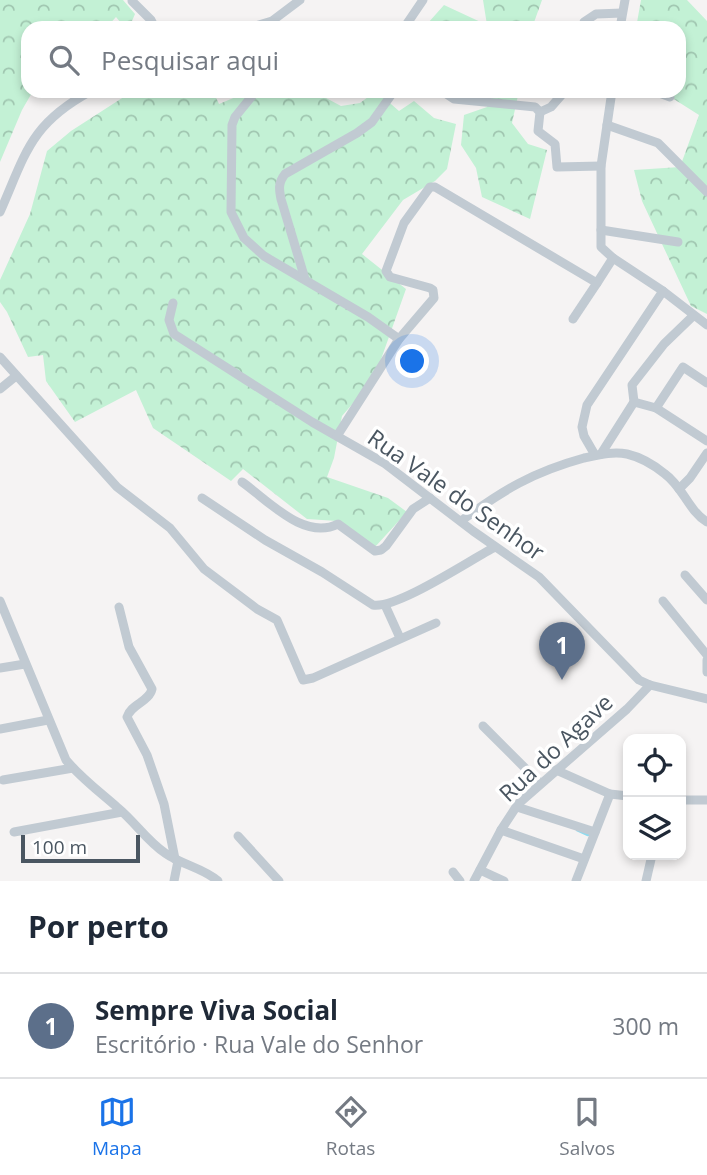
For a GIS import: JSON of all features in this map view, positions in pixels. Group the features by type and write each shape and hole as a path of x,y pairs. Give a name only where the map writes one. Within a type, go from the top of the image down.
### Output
{"street":[{"path":"269,21 300,0"},
{"path":"409,21 423,0"},
{"path":"621,21 625,0"},
{"path":"132,1 152,21"},
{"path":"586,21 596,14 622,13"},
{"path":"0,212 31,142 43,125 65,105 78,98"},
{"path":"250,98 232,125 231,212 244,238 252,247 368,317 399,339"},
{"path":"305,279 281,199 281,180 285,174 372,122 389,98"},
{"path":"452,98 535,107 540,112"},
{"path":"540,112 551,107 559,98"},
{"path":"611,98 601,166 601,247 612,258 663,291 707,325"},
{"path":"540,112 538,131 554,143 556,167 601,166"},
{"path":"607,125 658,143 707,192"},
{"path":"337,436 399,339 432,302 435,295 429,288 390,277 386,267 404,223 430,187 435,187 597,282"},
{"path":"601,230 678,242"},
{"path":"573,319 612,258"},
{"path":"598,455 584,436 582,427 587,405 663,291"},
{"name":"Rua Vale do Senhor","path":"173,303 169,320 174,334 312,422 384,463 539,577 635,677 650,685"},
{"path":"598,455 634,402 632,385 664,344 693,316"},
{"path":"0,357 117,487 179,536 204,569 247,602 277,620 303,680 313,678 436,623"},
{"path":"656,408 684,367 707,383"},
{"path":"0,389 16,376"},
{"path":"634,402 656,408 707,441"},
{"path":"461,521 522,480 556,466 598,455 624,453 666,474 694,511 707,522"},
{"path":"679,489 707,453"},
{"path":"242,482 300,524 327,529 338,524 375,551 386,546 413,509 430,498"},
{"path":"202,498 265,540 373,605 383,605 406,596 495,547"},
{"path":"685,575 707,600"},
{"path":"0,601 66,760 153,844 176,860 208,873 218,881"},
{"path":"663,601 707,662"},
{"path":"383,605 400,638"},
{"path":"119,607 129,647 152,688 149,696 131,710 127,717 147,755 164,804 176,860 174,881"},
{"path":"0,668 25,664"},
{"path":"650,685 707,699"},
{"name":"Rua do Agave","path":"474,881 501,830 517,807 540,783 619,716 650,685"},
{"path":"0,729 48,720"},
{"path":"483,726 540,783"},
{"path":"3,780 73,768"},
{"path":"556,771 610,794 623,795"},
{"path":"578,880 610,794"},
{"path":"686,800 707,800"},
{"path":"517,807 595,832"},
{"path":"14,832 122,812"},
{"path":"501,830 584,859"},
{"path":"238,836 279,881"},
{"path":"646,881 651,860"},
{"path":"480,870 504,881"},
{"path":"453,872 460,881"}],"green space":[{"path":"0,0 123,0 135,14 132,21 119,21 116,17 112,21 21,21 21,98 29,98 0,162"},
{"path":"483,0 542,0 534,21 486,21"},
{"path":"641,0 687,0 707,21 707,314 691,306 642,201 634,170 680,167 699,115 672,98 686,98 686,21 637,21"},
{"path":"444,5 478,21 430,21"},
{"path":"122,98 216,98 219,104 233,98 326,98 341,106 360,103 367,98 384,98 399,111 414,101 434,118 456,124 447,169 435,181 403,200 362,254 406,289 374,379 342,416 334,458 327,477 388,498 407,512 375,547 337,521 307,519 243,469 231,481 153,428 136,390 75,422 46,381 43,355 28,357 0,302 0,280 30,214 47,151 71,131"},
{"path":"489,98 517,98 512,123 528,144 547,150 530,219 482,197 476,168 461,145 464,115 487,107"}],"waterway":[{"path":"577,830 588,835"}],"place":[{"name":"Sempre Viva Social","path":"562,680"}]}
